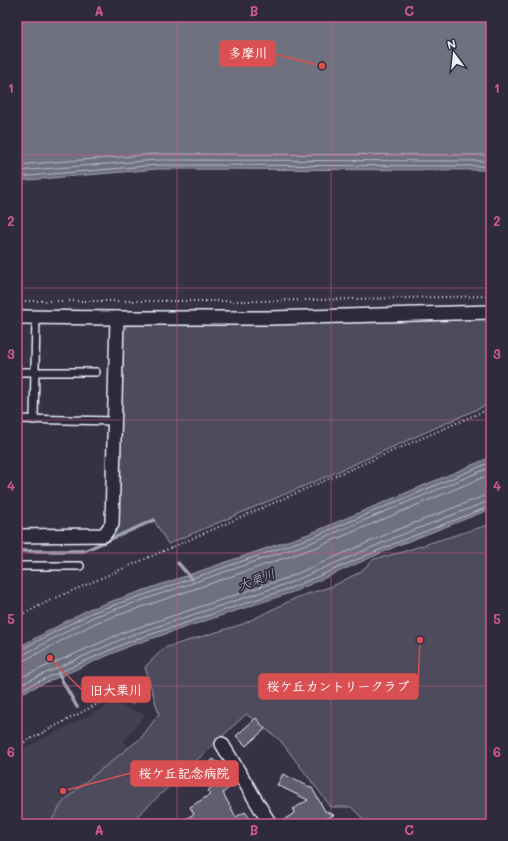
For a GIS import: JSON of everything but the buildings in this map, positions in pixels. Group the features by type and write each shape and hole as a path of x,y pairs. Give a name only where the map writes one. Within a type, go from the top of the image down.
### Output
{"street":[{"path":"17,317 270,318 491,312"},
{"path":"17,536 104,535 112,524 117,318"},
{"path":"222,744 270,824"}],"lane":[{"path":"34,420 36,317"},
{"path":"17,372 96,372"},
{"path":"17,419 115,421"},
{"path":"17,566 80,566"}],"path":[{"path":"17,302 263,301 491,296"},
{"path":"17,617 51,600 491,408"},
{"path":"17,746 111,698 126,700 133,704"}],"shaded area":[{"path":"491,317 491,403 330,475 168,544 154,520 107,541 104,535 112,524 123,333 128,324"},
{"path":"491,524 491,824 410,824 387,819 385,824 368,824 351,807 331,807 280,740 246,714 129,824 116,819 111,824 49,824 63,802 84,783 141,738 159,714 145,667 164,648 243,624 298,597 333,586 360,572 374,559 399,553","holes":["294,675 277,686 275,683 267,680"]},
{"path":"113,703 145,715 124,741 139,758 79,824 17,824 17,752"}],"water":[{"path":"17,17 491,17 491,170 158,169 17,181"},
{"name":"大栗川","path":"491,457 491,509 399,545 293,592 132,645 17,695 17,648 89,609 311,533"}],"waterway":[{"path":"17,551 84,551 154,520"},
{"path":"178,563 192,579"},
{"path":"58,673 77,707"}],"place":[{"name":"多摩川","path":"322,66"},
{"name":"桜ケ丘カントリークラブ","path":"420,640"},
{"name":"旧大栗川","path":"50,658"},
{"name":"桜ケ丘記念病院","path":"63,791"}]}
